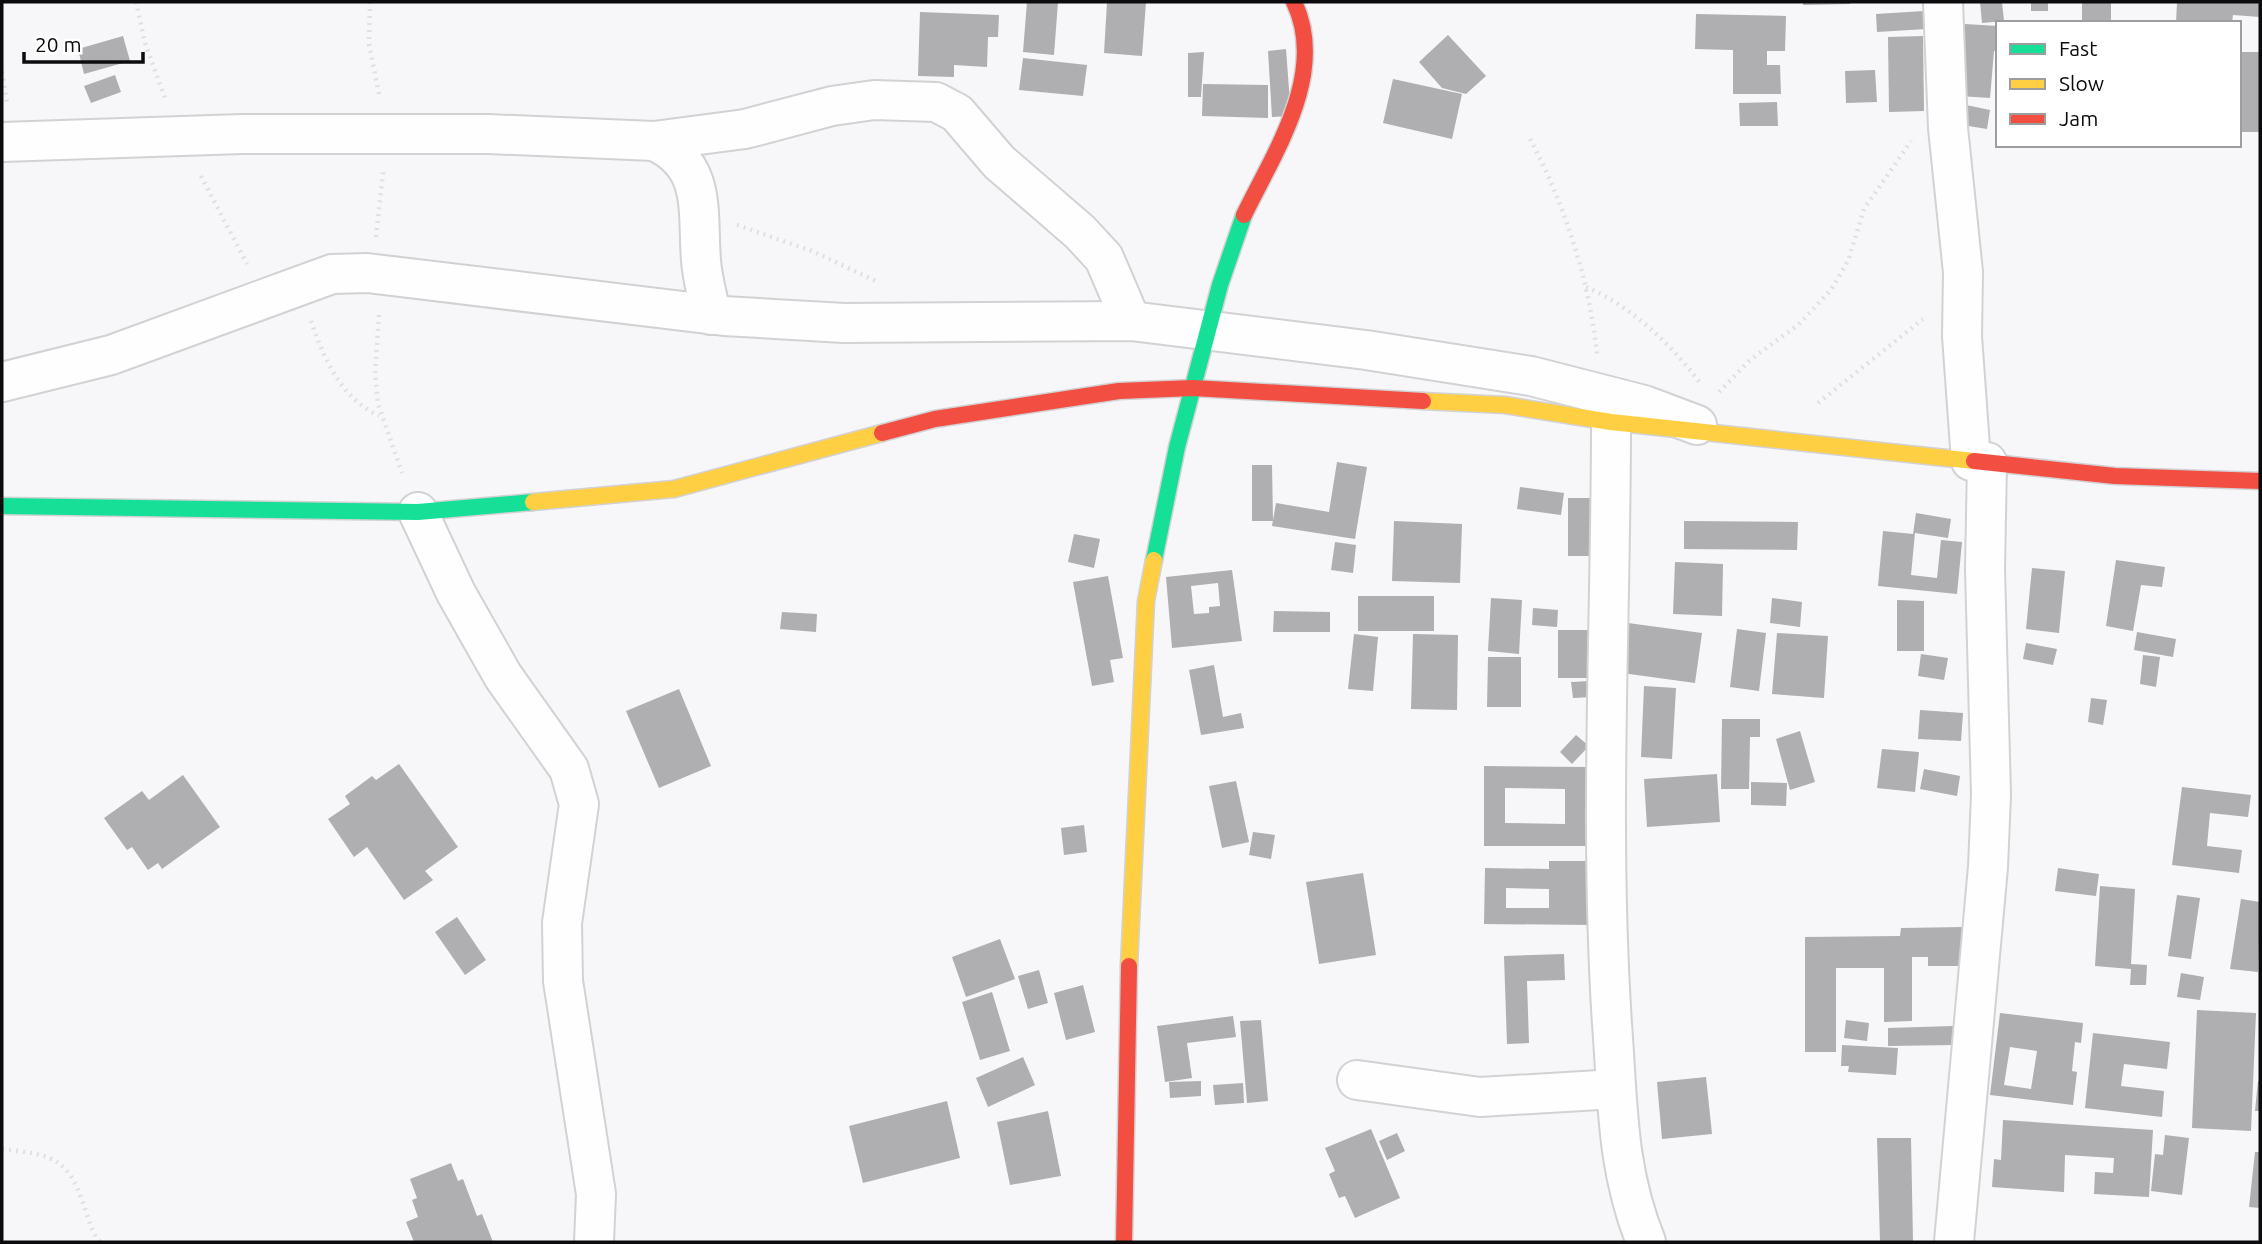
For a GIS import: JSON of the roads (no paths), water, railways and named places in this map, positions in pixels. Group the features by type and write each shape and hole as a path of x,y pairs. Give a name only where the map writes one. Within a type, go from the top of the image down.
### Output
{"street":[{"path":"1124,1242 1130,934 1146,601 1177,447 1208,330 1240,225 1298,103 1304,62 1304,23 1294,2"},
{"path":"1943,2 1948,128 1963,291 1962,336 1979,462 1985,569 1991,794 1988,867 1954,1242"},
{"path":"2,142 181,136 488,134 654,141 745,129 832,106 864,102 936,102 957,113 999,162 1080,232 1104,258 1130,321"},
{"path":"654,141 678,154 697,190 701,264 711,315"},
{"path":"2,382 111,355 332,274 381,274 711,315 844,323 1130,321 1490,370 1606,408"},
{"path":"2,506 418,512 674,489 935,419 1119,391 1194,388 1505,405 1606,408 1644,405 1708,418 1775,440 2115,476 2260,481"},
{"path":"1606,408 1611,595 1604,834 1606,935 1621,1158 1646,1242"},
{"path":"418,512 456,593 503,676 569,769 579,804 562,923 562,981 596,1194 594,1242"},
{"path":"1357,1080 1480,1097 1616,1089"}]}
